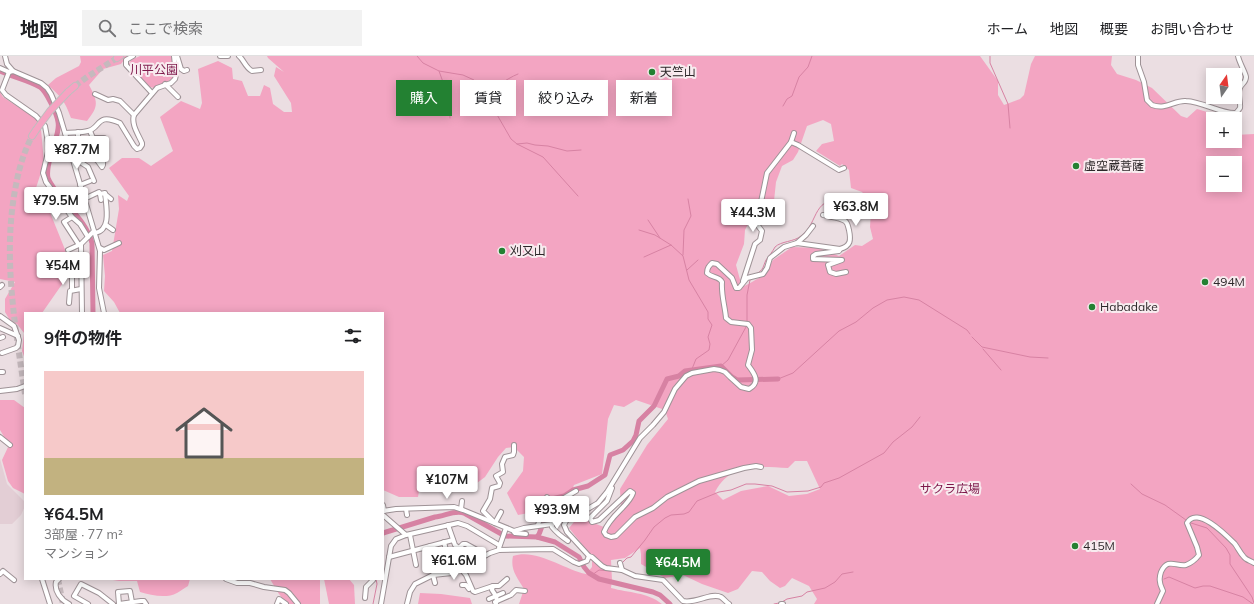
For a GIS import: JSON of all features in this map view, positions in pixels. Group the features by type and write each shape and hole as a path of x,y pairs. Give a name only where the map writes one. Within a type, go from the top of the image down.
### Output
{"highway":[{"path":"32,136 50,111 75,86"}],"street":[{"path":"5,56 11,71"},
{"path":"133,56 126,60 126,65 152,92"},
{"path":"65,133 90,131 102,120 117,122 122,125 134,146 139,149 142,147 142,143 133,124 134,115 152,92 159,86 171,83 175,79 176,56"},
{"path":"176,56 181,69 184,71 187,70"},
{"path":"220,56 228,56"},
{"path":"239,56 245,66 252,71 261,70"},
{"path":"1138,56 1138,65 1144,82 1147,100 1152,105 1167,106 1179,101 1184,101 1200,103 1230,113 1236,113 1240,108 1239,91 1247,76 1238,56"},
{"path":"0,68 41,83 54,100 100,248 101,261 99,288 104,312"},
{"path":"11,71 1,84 2,90 6,95 36,116 45,126 49,148 43,173 44,177 72,217 80,224 88,237"},
{"path":"165,84 178,97"},
{"path":"95,94 108,100 112,99 120,102 134,115"},
{"path":"78,132 78,150 96,160 102,167 104,138 93,138 90,131"},
{"path":"742,284 755,244 760,240 762,231 756,223 756,214 761,202 767,173 791,142 794,132"},
{"path":"791,142 839,170 844,168"},
{"path":"70,152 77,160 88,167 92,181 80,185"},
{"path":"84,199 99,192 111,199"},
{"path":"101,200 103,193"},
{"path":"68,250 80,244 95,232 102,231 106,225 103,193"},
{"path":"106,213 112,214"},
{"path":"823,215 844,221 847,224 851,237 850,243 839,251 816,254 813,256 813,259 842,260 828,265 830,272 836,274 846,272"},
{"path":"72,217 64,222 80,244 82,312"},
{"path":"106,225 113,230"},
{"path":"729,604 717,597 704,602 686,603 663,580 635,576 621,567 614,569 606,568 589,556 567,532 564,525 566,521 574,514 586,510 598,503 611,486 640,438 654,425 664,412 675,389 686,376 692,373 714,369 725,372 730,378 746,389 752,387 755,382 755,373 748,365 752,350 751,328 748,324 731,322 726,318 722,294 722,282 717,277 710,276 708,269 712,263 717,264 732,278 736,288 738,288 748,278 763,274 767,268 770,258 784,247 797,242 806,235 813,226"},
{"path":"797,242 840,249"},
{"path":"100,248 104,250 119,243"},
{"path":"69,303 69,293 72,289 72,261 81,260"},
{"path":"72,289 81,289"},
{"path":"0,316 14,326 19,343 17,347 1,354"},
{"path":"0,328 18,336"},
{"path":"0,391 24,387"},
{"path":"0,437 10,444"},
{"path":"496,524 483,511 490,499 492,488 499,486 500,483 496,476 503,472 502,464 505,457 513,455 514,445"},
{"path":"611,486 612,488 607,501 592,515 590,520 592,522 599,520 630,491 633,493 629,500 607,525 604,532 611,537 616,536 635,517 653,508 667,497 699,481 744,468 756,466 761,467"},
{"path":"568,541 555,532 552,524 557,501 576,491"},
{"path":"541,525 547,498"},
{"path":"461,509 462,501"},
{"path":"384,512 422,506 454,507 496,524 505,530 514,531 552,524"},
{"path":"406,509 407,516"},
{"path":"496,524 501,512"},
{"path":"384,513 395,526 408,535 416,565"},
{"path":"1157,604 1163,591 1159,581 1162,569 1167,564 1172,563 1186,565 1196,559 1199,555 1187,523 1188,520 1198,518 1208,520 1236,545 1243,556 1254,563"},
{"path":"446,520 455,545 459,548 465,544 486,555"},
{"path":"384,579 393,543 396,539 408,535 458,523 499,545"},
{"path":"499,550 499,545 505,530"},
{"path":"514,531 515,533 526,534"},
{"path":"389,557 453,540"},
{"path":"444,542 447,554"},
{"path":"430,546 433,559"},
{"path":"407,604 410,592 415,584 433,575 448,574 461,569 486,555 499,550 553,549 579,564 585,562 589,556"},
{"path":"384,562 388,563"},
{"path":"461,569 472,590 475,592"},
{"path":"0,574 3,571 14,580"},
{"path":"433,575 435,583"},
{"path":"462,585 465,584 468,586 472,593 493,586 499,586 508,579"},
{"path":"42,580 50,604"},
{"path":"58,580 56,582 56,589 62,600 69,604"},
{"path":"229,580 237,583 250,582 264,587 285,590 298,604"},
{"path":"365,598 366,587 372,580"},
{"path":"381,604 384,580"},
{"path":"88,604 74,596 81,584 99,593 113,604"},
{"path":"493,586 492,590 495,595 496,603 511,595 517,589 525,591"},
{"path":"132,602 130,591 118,592 119,604 144,601 146,604"},
{"path":"489,599 495,595 503,593"},
{"path":"278,604 279,599 286,604"}],"shaded area":[{"path":"0,459 7,484 24,501 24,508 21,515 12,524 0,524"}],"green space":[{"path":"80,56 127,56 121,64 103,69 89,85 96,104 94,111 87,121 71,118 67,107 48,85 56,78 79,66 81,62"},
{"name":"川平公園","path":"140,56 172,56 174,77 154,88 150,87 129,64 131,60"},
{"name":"サクラ広場","path":"267,56 980,56 998,81 998,95 1004,105 1020,99 1024,95 1031,64 1035,56 1112,56 1111,65 1117,74 1136,80 1152,88 1181,116 1187,118 1197,109 1207,112 1206,148 1242,148 1242,135 1254,134 1254,604 814,604 817,599 809,586 792,578 785,586 780,588 770,581 762,572 752,571 738,589 728,593 702,584 683,575 665,578 641,564 640,548 625,558 611,560 611,588 644,595 662,604 519,604 524,589 513,569 513,556 522,554 540,557 586,574 592,567 592,557 569,528 578,517 609,529 612,514 621,508 620,489 647,445 668,419 665,410 636,400 624,407 614,405 608,419 602,474 574,485 570,495 534,512 518,515 507,493 523,471 524,457 514,447 506,448 498,457 485,477 477,483 465,488 448,489 436,482 421,479 418,497 399,497 384,490 384,312 119,312 114,302 104,291 105,276 103,255 112,251 119,209 118,195 127,201 129,196 109,168 122,158 139,158 151,166 173,151 160,117 181,101 200,109 202,103 198,69 218,61 232,68 233,79 242,81 248,96 260,96 264,85 270,88 273,104 284,112 292,112 291,103 274,76 276,67 284,72","holes":["823,120 831,124 834,141 822,144 816,151 840,166 842,164 849,170 851,188 862,192 868,199 871,211 870,227 873,239 862,246 855,245 839,256 819,248 792,247 773,260 764,276 742,287 736,265 744,244 745,230 749,222 770,210 774,201 776,182 782,166 793,160 798,152 807,126","795,461 807,461 820,489 807,494 789,496 768,486 741,491 723,500 715,492 729,475 737,471 756,467 788,468"]},
{"path":"0,92 3,97 35,118 41,129 44,163 36,188 47,205 66,252 65,280 43,312 24,312 24,333 17,324 11,322 5,312 5,299 15,282 0,279"},
{"path":"24,333 24,356 22,351"},
{"path":"0,400 14,400 24,407 24,494 13,488 8,481 2,460 9,445 0,430"},
{"path":"113,580 190,580 188,586 173,595 168,596 140,592 137,581"},
{"path":"271,580 320,580 320,604 287,604"},
{"path":"324,580 350,580 354,585 355,604 329,604"},
{"path":"420,593 470,598 472,604 418,604"}],"waterway":[{"path":"417,56 423,63 439,71 463,75 474,80 492,106 511,139 517,144 543,157 578,196"},
{"path":"783,106 787,99 792,96 799,77 808,67 812,56"},
{"path":"990,56 990,63 1008,104 1010,128"},
{"path":"0,71 31,82 40,87 48,98 56,114 58,129 48,164 48,178 56,191 86,228 92,243 93,312"},
{"path":"439,71 448,96 450,118"},
{"path":"506,80 518,74"},
{"path":"517,144 527,143 567,151 581,150"},
{"path":"683,255 684,230 691,216 688,199"},
{"path":"756,274 762,269 775,247 798,238 807,230 822,205 836,200 848,201"},
{"path":"648,220 660,238"},
{"path":"639,230 655,235 671,245 683,256 689,280 708,312 708,319 712,325 708,337 710,344 709,350 696,359 692,369"},
{"path":"644,257 671,245"},
{"path":"687,270 698,260"},
{"path":"747,321 747,295 750,280"},
{"path":"778,379 793,373 839,331 856,322 873,308 887,300 904,297 919,300 967,330 970,334"},
{"path":"721,366 728,360 746,327"},
{"path":"972,337 982,347 1030,357 1048,358"},
{"path":"983,349 1001,370"},
{"path":"537,537 541,529 544,509 548,500 564,496 573,490 588,486 605,475 610,455 623,450 633,441 639,421 654,406 667,379 679,376 685,371 721,366 737,380 778,379"},
{"path":"622,563 627,558 631,557 654,527 671,515 689,512 697,501 719,492 731,490 746,484 772,486 787,492 808,491 821,487 824,483 839,478 884,453 893,442 912,427 920,417"},
{"path":"1131,484 1142,494 1165,505 1186,520"},
{"path":"384,533 435,517 460,512 505,536 537,537 555,542 579,557 589,573 599,579 653,592 660,595 670,604"},
{"path":"1191,523 1207,528 1226,548 1230,555 1230,564 1252,597 1254,603"},
{"path":"592,575 599,570 611,571"},
{"path":"782,602 787,599 802,596 807,592 825,588 835,582 842,574 853,572"},
{"path":"1164,579 1169,577 1195,588 1210,586 1243,597 1253,604"},
{"path":"373,604 377,584 376,580"},
{"path":"774,604 779,603"}],"tunnel":[{"path":"75,86 117,58"},
{"path":"24,388 14,316 10,263 10,237 17,179 24,154 32,136"},
{"path":"58,580 63,604"}],"place":[{"name":"天竺山","path":"652,72"},
{"name":"虚空蔵菩薩","path":"1076,166"},
{"name":"刈又山","path":"502,251"},
{"name":"494M","path":"1205,282"},
{"name":"Habadake","path":"1092,307"},
{"name":"415M","path":"1075,546"}]}
